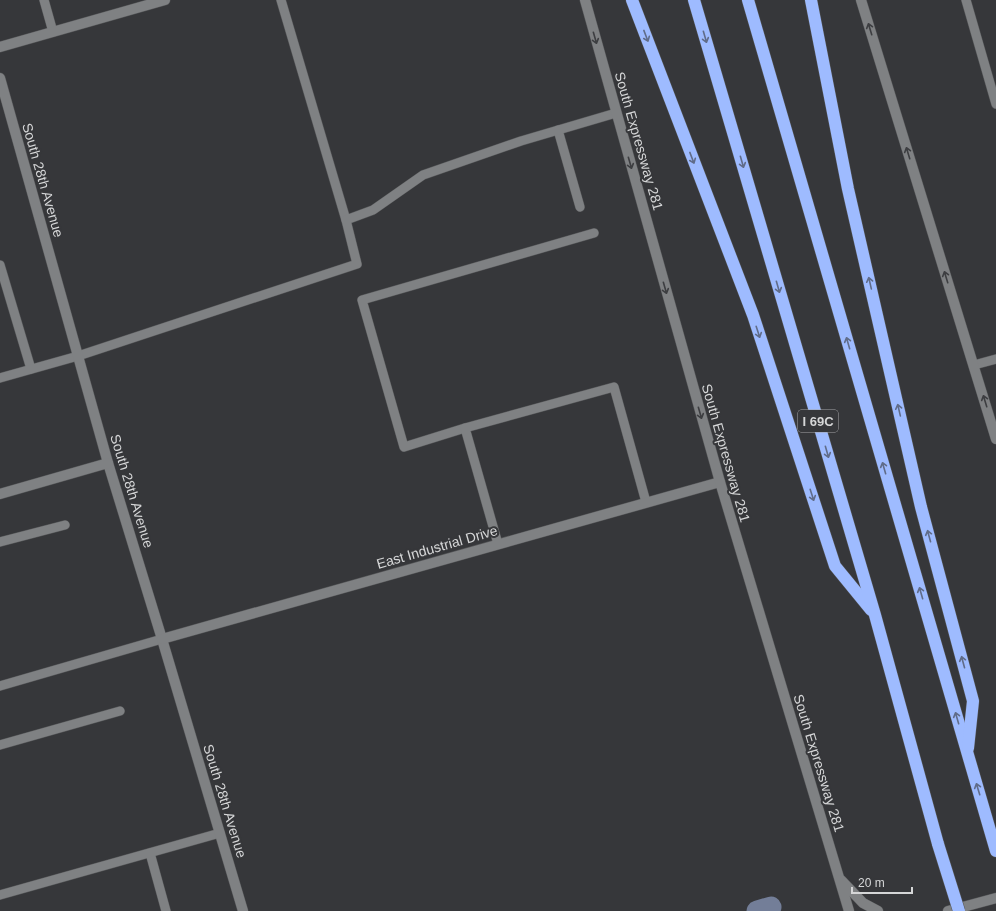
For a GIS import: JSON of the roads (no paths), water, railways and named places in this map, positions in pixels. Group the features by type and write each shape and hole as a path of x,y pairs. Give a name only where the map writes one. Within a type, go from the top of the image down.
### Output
{"highway":[{"path":"632,0 752,315 835,566 875,615"},
{"name":"I 69C","path":"694,0 875,615 938,844 959,911"},
{"path":"748,0 996,852"},
{"path":"811,0 849,196 921,507 973,701 968,755"}],"street":[{"path":"0,47 165,0"},
{"name":"South Expressway 281","path":"585,0 720,482 848,911"},
{"path":"861,0 996,439"},
{"name":"South 28th Avenue","path":"0,78 108,463 243,911"},
{"path":"0,494 108,463"},
{"name":"East Industrial Drive","path":"162,639 720,482"},
{"path":"839,879 863,904 878,911"},
{"path":"948,911 996,898"}],"lane":[{"path":"44,0 53,32"},
{"path":"0,378 78,356 357,264 346,220 281,0"},
{"path":"966,0 996,104"},
{"path":"346,220 373,210 423,175 521,141 616,113"},
{"path":"558,130 580,208"},
{"path":"594,233 362,300 404,446 614,387 646,502"},
{"path":"0,265 31,369"},
{"path":"974,365 996,359"},
{"path":"465,428 498,544"},
{"path":"0,542 65,525"},
{"path":"0,686 162,639"},
{"path":"0,745 120,711"},
{"path":"0,895 220,833"},
{"path":"150,853 166,911"}],"waterway":[{"path":"757,911 771,907"}]}
